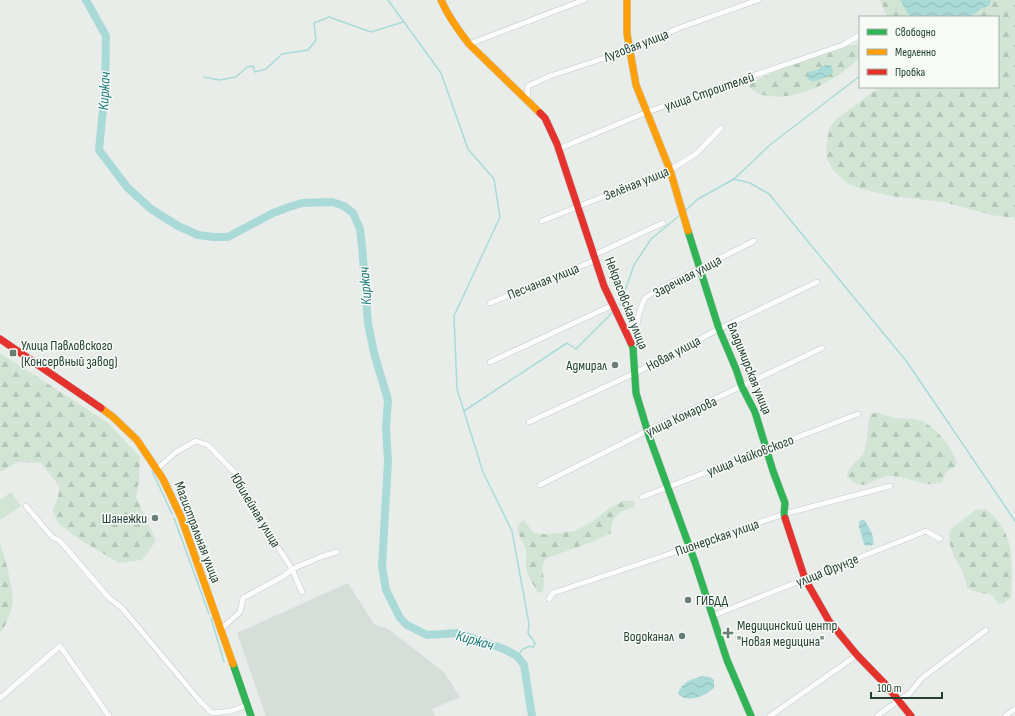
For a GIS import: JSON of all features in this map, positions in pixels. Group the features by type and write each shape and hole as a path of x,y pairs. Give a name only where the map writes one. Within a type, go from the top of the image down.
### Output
{"street":[{"name":"Некрасовская улица","path":"441,0 445,10 469,44 545,118 558,149 604,286 633,348 635,359 633,374 636,392 647,431 690,547 712,616 739,692 751,716"},
{"path":"469,44 584,0"},
{"name":"Владимирская улица","path":"627,0 628,50 636,84 670,170 680,210 719,329 742,387 755,412 767,448 772,471 785,503 784,514 805,579 829,621 857,655 899,700 910,716"},
{"name":"Луговая улица","path":"527,99 528,86 550,76 628,50 679,28 758,0"},
{"name":"улица Строителей","path":"558,149 647,112 843,45 859,37"},
{"name":"Зелёная улица","path":"542,221 670,170 696,154 721,128"},
{"name":"Песчаная улица","path":"490,303 595,257 662,222"},
{"name":"Заречная улица","path":"633,348 639,313 645,298 661,288 754,241"},
{"name":"Новая улица","path":"529,422 633,374 719,329 816,282"},
{"path":"490,362 613,305"},
{"name":"Магистральная улица","path":"0,339 84,395 113,417 137,440 163,479 175,502 251,716"},
{"name":"улица Комарова","path":"540,485 647,431 822,348"},
{"name":"улица Чайковского","path":"642,497 858,414"},
{"name":"Юбилейная улица","path":"156,470 176,452 196,441 208,445 237,475 259,518 292,569 302,592"},
{"name":"Пионерская улица","path":"549,599 554,592 784,514 890,486"},
{"path":"26,506 52,536 60,541 109,598 122,608 199,700 212,713 231,711 247,705"},
{"name":"улица Фрунзе","path":"712,616 926,531 940,538"},
{"path":"221,629 240,612 243,598 284,576 292,569 323,556 337,552"},
{"path":"877,716 910,694 922,678 986,630"},
{"path":"0,698 60,646 109,716"},
{"path":"770,716 857,655"},
{"path":"1005,716 1015,709"}],"shaded area":[{"path":"348,583 374,624 388,629 444,672 460,697 432,709 435,716 266,716 237,633"}],"green space":[{"path":"880,0 900,0 909,16 887,16"},
{"path":"991,0 1015,0 1015,218 991,215 943,202 891,196 848,184 833,170 827,159 826,148 829,129 835,120 879,88 999,88 999,16 971,16 990,5"},
{"path":"859,44 859,58 840,74 816,88 789,96 776,97 761,94 749,87 750,83 793,63 814,58 837,47"},
{"path":"0,353 107,422 140,457 139,480 136,497 156,541 142,560 119,563 79,539 59,524 52,510 58,498 59,486 41,463 18,462 0,472"},
{"path":"877,412 894,418 919,420 930,426 942,437 955,457 957,463 955,467 946,472 942,482 928,484 897,476 890,476 877,479 868,484 860,485 847,477 847,473 853,464 863,454 869,419 872,414"},
{"path":"11,492 21,506 0,520 0,500"},
{"path":"623,501 634,501 635,505 634,507 624,510 614,519 611,527 611,533 592,542 547,558 543,564 543,592 538,593 530,580 526,569 527,552 518,530 520,523 524,520 533,532 539,534 575,531"},
{"path":"985,509 995,517 1002,526 1010,547 1012,558 1011,597 1003,604 998,604 992,595 967,588 963,572 952,552 950,542 950,530 975,510"},
{"path":"0,544 8,572 13,602 12,609 0,633"}],"water":[{"path":"900,0 991,0 990,5 971,16 909,16"},
{"path":"825,65 830,65 832,67 833,73 827,77 815,81 808,78 807,74 809,72 817,70"},
{"path":"864,520 870,528 873,545 866,546 864,544 859,527 859,522"},
{"path":"702,676 710,677 714,680 714,688 701,696 691,699 682,697 678,693 682,686 691,680"}],"waterway":[{"name":"Киржач","path":"86,0 106,36 105,88 99,150 127,187 151,209 178,226 198,235 213,237 228,237 273,213 302,203 332,202 344,206 353,213 360,229 368,323 374,353 388,400 386,428 388,462 382,566 386,590 400,618 407,625 427,635 458,633 504,649 517,656 524,665 532,716"},
{"path":"388,0 441,73 468,149 494,179 500,217 454,316 457,389 483,472 512,531 529,624 528,633 535,643 533,648 530,646 523,649 517,656"},
{"path":"204,77 219,80 236,77 247,67 253,66 255,72 266,69 282,54 308,50 316,40 314,23 329,17 371,32 403,22"},
{"path":"685,211 698,199 734,179 771,144 859,77"},
{"path":"734,179 750,183 769,194 907,362 1015,521"},
{"path":"620,305 634,265 651,239 680,215"},
{"path":"464,411 567,343 576,349 613,312"},
{"path":"152,471 172,514"},
{"path":"174,518 209,614"},
{"path":"211,618 224,662"}],"traffic: fast":[{"path":"688,231 719,329 742,387 755,412 773,471 785,503 785,518"},
{"path":"631,343 633,348 636,393 649,436 695,562 727,660 751,716"},
{"path":"233,664 251,716"}],"traffic: slow":[{"path":"441,0 447,12 469,44 540,113"},
{"path":"627,0 627,34 636,85 670,170 688,231"},
{"path":"101,408 113,417 137,440 163,479 181,517 233,664"}],"traffic: jam":[{"path":"540,113 545,118 557,144 604,286 631,343"},
{"path":"0,339 101,408"},
{"path":"785,518 805,579 829,621 857,655 886,685 911,716"}],"place":[{"name":"Улица Павловского (Консервный завод)","path":"13,353"},
{"name":"Адмирал","path":"615,365"},
{"name":"Шанежки","path":"155,518"},
{"name":"ГИБДД","path":"688,600"},
{"name":"Медицинский центр \"Новая медицина\"","path":"728,633"},
{"name":"Водоканал","path":"682,636"}]}
